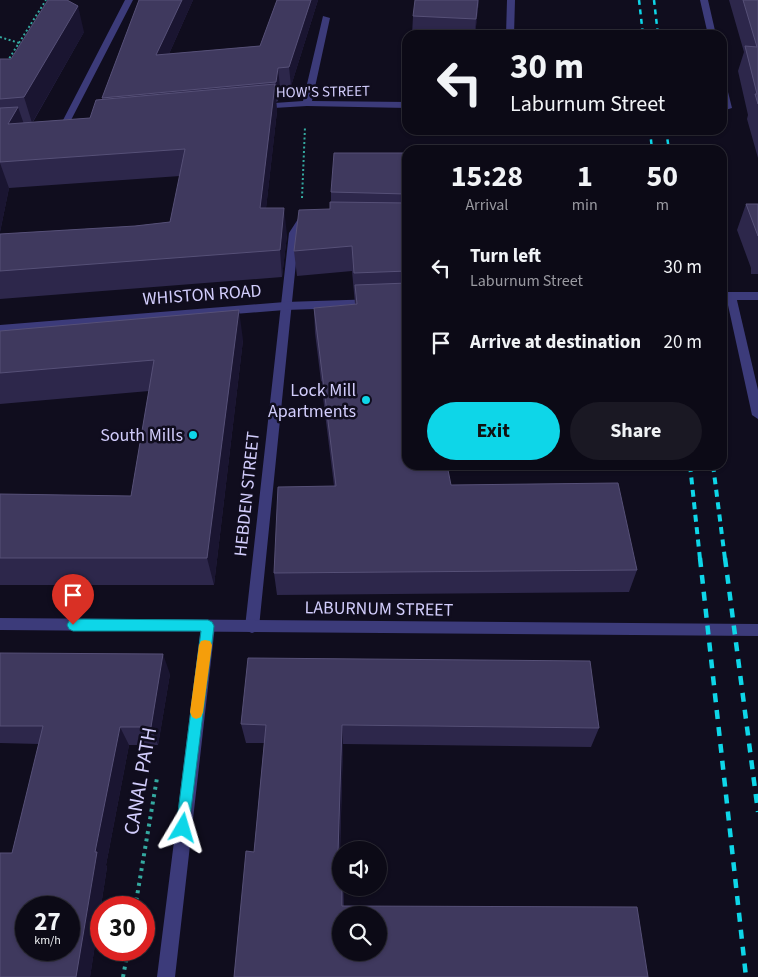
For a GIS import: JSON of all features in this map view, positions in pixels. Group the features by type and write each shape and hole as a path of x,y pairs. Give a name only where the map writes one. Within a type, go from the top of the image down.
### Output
{"street":[{"path":"65,124 129,0"},
{"path":"510,30 511,0"},
{"path":"704,0 711,30"},
{"path":"307,103 326,18"},
{"name":"HOW'S STREET","path":"251,108 307,103 402,105"},
{"path":"300,221 320,222"},
{"name":"HEBDEN STREET","path":"252,627 282,352 285,306 294,233 300,221"},
{"path":"758,296 727,296 758,415"},
{"name":"WHISTON ROAD","path":"0,329 285,306 402,302"},
{"name":"LABURNUM STREET","path":"0,624 758,630"},
{"path":"166,977 208,626"}],"path":[{"path":"7,62 46,0"},
{"path":"0,38 19,43"},
{"path":"300,221 307,103"},
{"name":"CANAL PATH","path":"137,896 158,774"},
{"path":"123,977 126,961"}],"building":[{"path":"48,0 67,0 78,6 24,97 0,99 0,59 11,59"},
{"path":"139,0 182,0 156,55 260,46 277,0 311,0 289,67 278,68 276,82 102,98"},
{"path":"415,0 478,0 476,19 413,16"},
{"path":"743,0 758,0 758,104 745,46 757,47"},
{"path":"275,84 260,208 284,208 280,250 0,271 0,234 135,226 170,222 185,149 0,162 0,108 18,107 8,124 90,118 96,100"},
{"path":"334,153 402,153 402,194 331,192"},
{"path":"330,202 402,203 402,271 354,273 352,246 294,251 299,210 330,209"},
{"path":"746,204 758,204 758,236"},
{"path":"402,283 402,470 448,470 451,485 618,483 637,570 274,573 278,487 336,486 314,308 357,304 355,285"},
{"path":"239,310 207,558 0,558 0,494 131,496 154,360 0,373 0,331"},
{"path":"0,653 163,654 151,727 120,727 95,852 97,852 80,953 80,896 15,896 15,961 79,961 76,977 0,977 0,853 12,853 43,726 0,726"},
{"path":"248,658 590,661 599,728 342,725 338,841 332,841 332,896 342,896 342,906 332,906 332,961 387,961 387,906 637,907 648,977 234,977 246,851 254,852 266,725 241,724"}],"railway":[{"path":"639,0 642,30"},
{"path":"654,0 657,30"},
{"path":"650,135 652,145"},
{"path":"667,135 668,145"},
{"path":"691,470 700,559"},
{"path":"714,470 725,559"},
{"path":"700,558 746,977"},
{"path":"725,558 758,812"}],"slow traffic":[{"path":"196,712 205,645"}],"place":[{"name":"Lock Mill Apartments","path":"366,400"},
{"name":"South Mills","path":"193,435"}],"route":[{"path":"73,625 208,626 183,828"}]}
